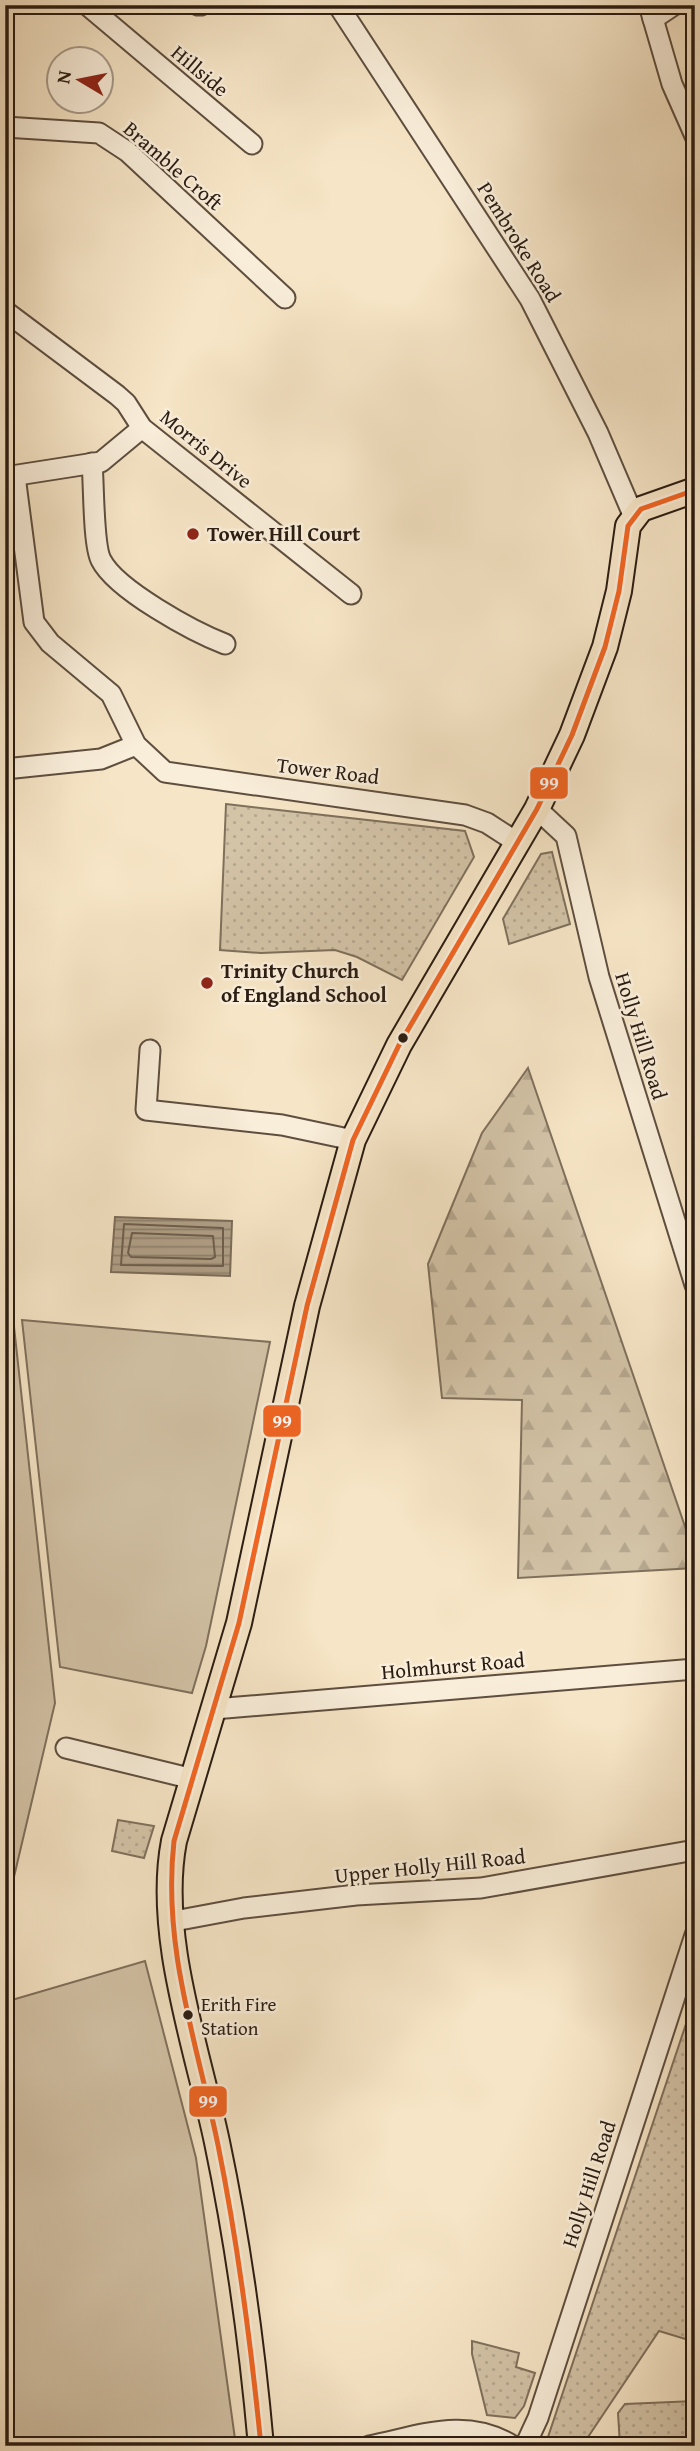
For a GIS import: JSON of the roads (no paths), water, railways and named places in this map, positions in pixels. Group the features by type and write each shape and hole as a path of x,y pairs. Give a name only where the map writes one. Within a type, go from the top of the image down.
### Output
{"main road":[{"path":"261,2446 245,2307 230,2214 169,1922 168,1871 239,1623 307,1306 353,1140 399,1045 537,809 572,735 605,647 619,591 628,526 641,509 658,500 695,489"}],"street":[{"name":"Hillside","path":"87,5 252,144"},
{"name":"Pembroke Road","path":"338,5 530,299 598,433 634,517"},
{"path":"674,5 651,12 672,84 695,136"},
{"name":"Bramble Croft","path":"5,127 99,133 128,152 285,298"},
{"name":"Morris Drive","path":"5,311 117,395 142,428 351,594"},
{"name":"Tower Road","path":"142,428 101,462 10,477 34,622 50,643 111,694 136,745 165,772 465,814 487,823 518,843"},
{"path":"92,463 100,559 111,575 189,630 225,644"},
{"path":"5,769 101,759 136,745"},
{"name":"Holly Hill Road","path":"537,809 566,835 599,977 695,1285"},
{"path":"150,1049 146,1110 307,1130 353,1140"},
{"name":"Holmhurst Road","path":"214,1709 695,1669"},
{"path":"66,1748 193,1779"},
{"name":"Upper Holly Hill Road","path":"169,1922 244,1908 356,1895 481,1888 695,1850"},
{"name":"Holly Hill Road","path":"525,2446 538,2418 695,1935"},
{"path":"369,2446 470,2428 493,2435 513,2446"}],"water":[{"path":"115,1217 232,1221 230,1276 111,1272"}],"place":[{"name":"Tower Hill Court","path":"193,534"},
{"name":"Trinity Church of England School","path":"207,983"},
{"name":"Erith Fire Station","path":"188,2015"}]}
